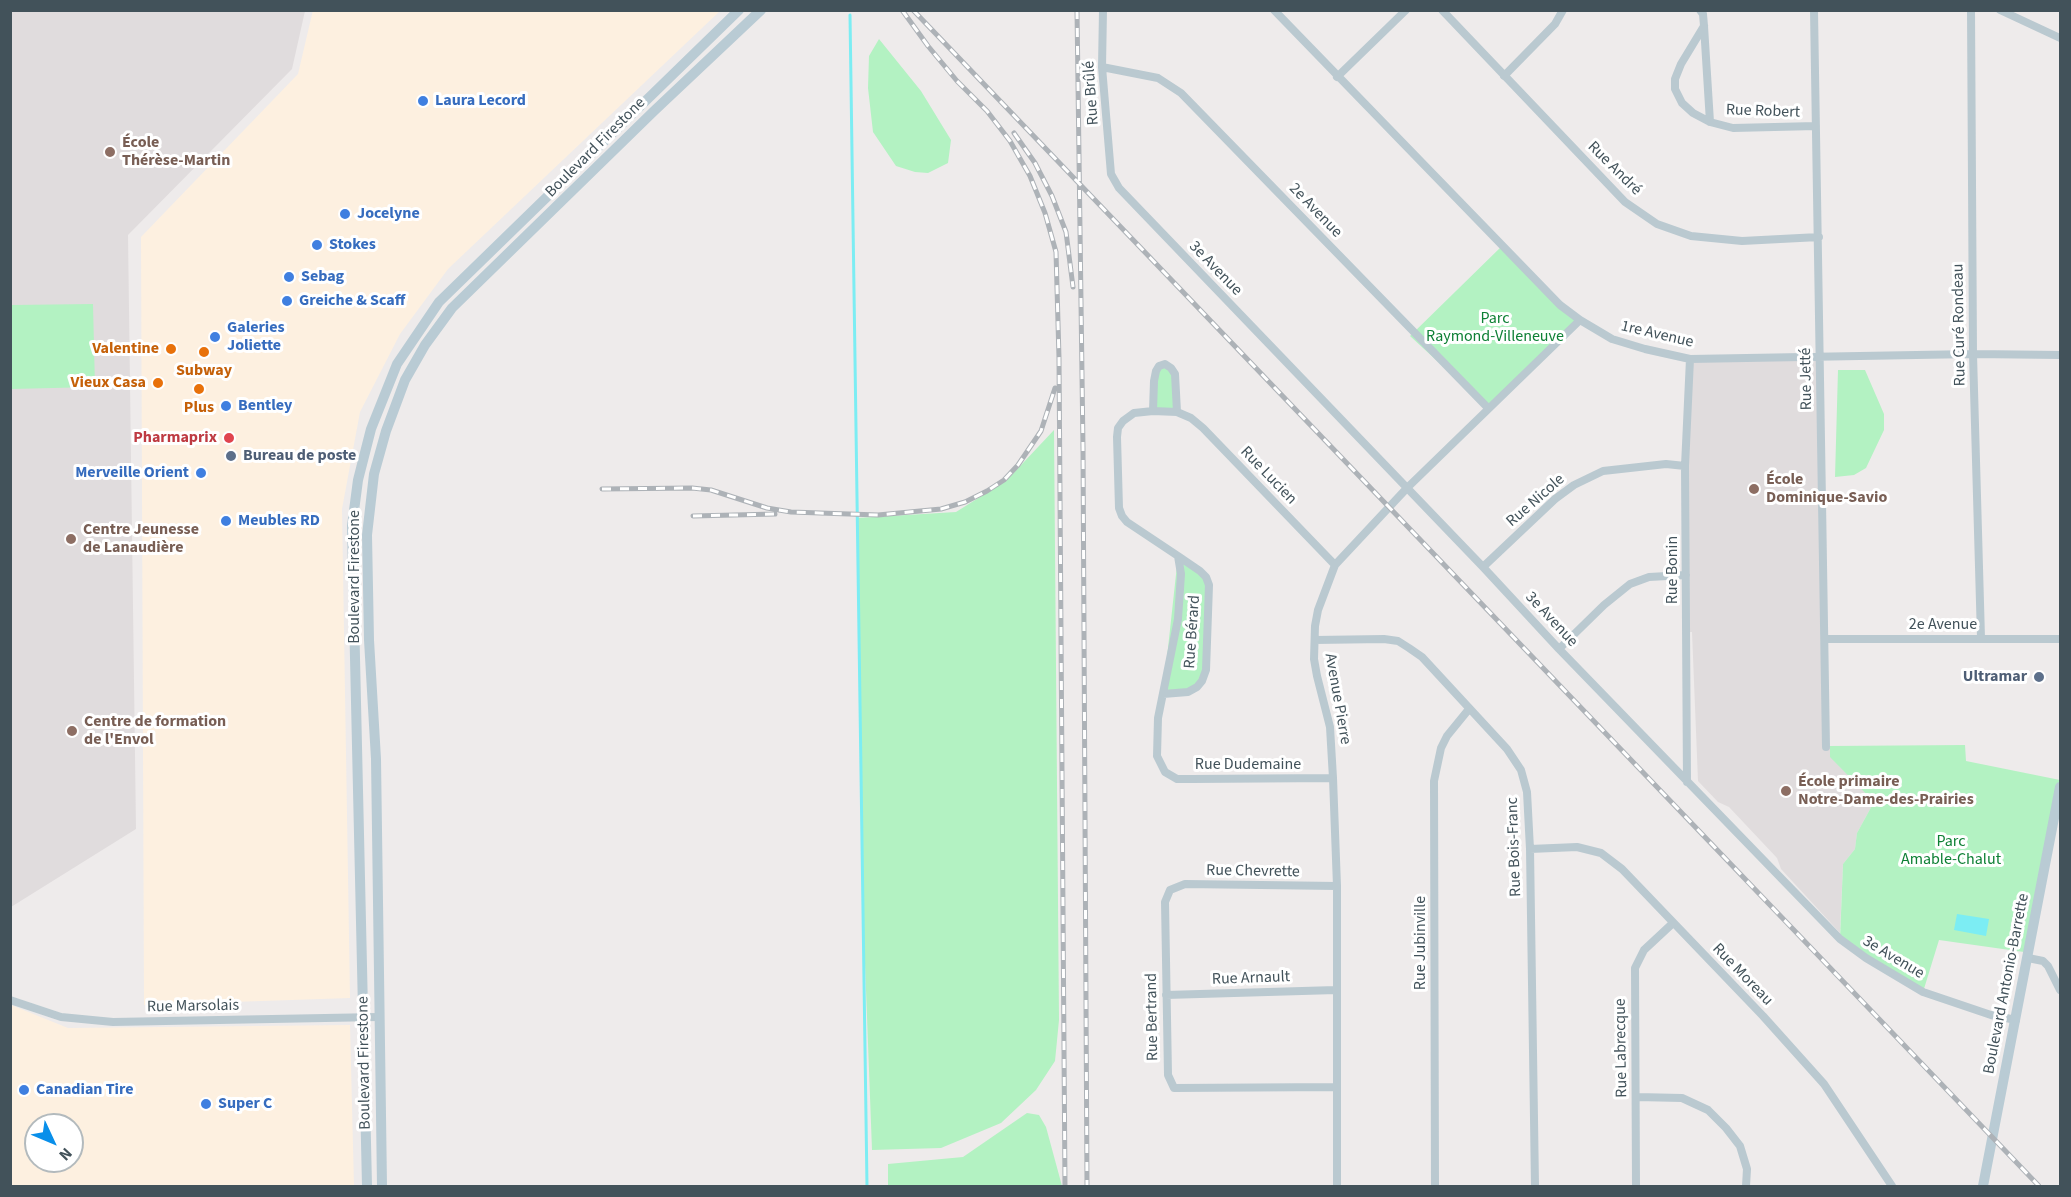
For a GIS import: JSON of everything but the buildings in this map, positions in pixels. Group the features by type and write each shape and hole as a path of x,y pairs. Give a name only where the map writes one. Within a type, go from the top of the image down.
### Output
{"main road":[{"name":"Boulevard Firestone","path":"367,1186 352,526 358,480 371,429 397,364 439,302 739,10"},
{"name":"Boulevard Firestone","path":"382,1186 376,759 369,640 367,535 374,474 386,431 405,380 425,345 452,308 760,10"},
{"name":"Boulevard Antonio-Barrette","path":"1983,1186 2061,787"}],"street":[{"name":"Rue Brûlé","path":"1103,10 1102,67 1111,174"},
{"name":"1re Avenue","path":"1274,10 1560,305 1612,339 1645,350 1690,358 2061,355"},
{"path":"1337,77 1406,10"},
{"name":"Rue André","path":"1442,10 1625,202 1657,224 1690,236 1742,241 1819,237"},
{"path":"1504,76 1555,24 1563,10"},
{"name":"Rue Robert","path":"1700,10 1704,26 1710,122"},
{"name":"Rue Jetté","path":"1814,10 1826,747"},
{"name":"Rue Curé Rondeau","path":"1971,10 1973,354 1981,638"},
{"path":"2000,10 2061,38"},
{"name":"Rue Robert","path":"1704,26 1681,64 1676,79 1675,89 1682,103 1693,113 1710,122 1733,128 1816,126"},
{"name":"2e Avenue","path":"1102,67 1158,78 1181,93 1488,408"},
{"name":"3e Avenue","path":"1111,174 1119,188 1559,649 1840,939 1923,992 1991,1015 2016,1020"},
{"name":"Avenue Pierre","path":"1337,1186 1337,886 1330,727 1314,659 1318,610 1335,566 1407,488 1580,320"},
{"name":"Rue Bonin","path":"1688,782 1685,466 1690,358"},
{"path":"1153,411 1156,371 1159,366 1165,364 1175,374 1177,412"},
{"name":"Rue Lucien","path":"1153,411 1177,412 1191,418 1203,428 1335,566"},
{"name":"Rue Bérard","path":"1153,411 1134,413 1118,428 1119,508 1127,522 1200,571 1206,577 1209,585 1206,670 1202,681 1188,692 1163,694"},
{"name":"Rue Nicole","path":"1483,567 1555,499 1574,485 1603,471 1666,464 1685,466"},
{"name":"Rue Bérard","path":"1165,772 1157,756 1158,718 1178,619 1181,574 1179,556"},
{"path":"1559,649 1604,605 1630,584 1649,577 1686,575"},
{"name":"Rue Bois-Franc","path":"1315,640 1384,639 1398,641 1422,657 1507,749 1521,770 1527,792 1530,849 1535,1186"},
{"name":"2e Avenue","path":"1825,639 2061,639"},
{"name":"Rue Jubinville","path":"1435,1186 1434,781 1441,748 1447,735 1469,709"},
{"name":"Rue Dudemaine","path":"1165,772 1177,778 1192,779 1333,778"},
{"name":"Rue Moreau","path":"1530,849 1577,847 1601,853 1622,869 1763,1016 1824,1084 1890,1186"},
{"name":"Rue Chevrette","path":"1170,890 1185,885 1337,886"},
{"name":"Rue Bertrand","path":"1170,890 1165,902 1166,995 1168,1075 1174,1088 1337,1087"},
{"name":"Rue Labrecque","path":"1636,1186 1635,968 1644,950 1673,923"},
{"path":"2028,958 2043,961 2061,990"},
{"name":"Rue Arnault","path":"1166,995 1336,990"},
{"name":"Rue Marsolais","path":"10,1000 61,1017 113,1022 378,1017"},
{"path":"1637,1097 1682,1098 1708,1110 1740,1146 1747,1168 1746,1186"}],"shaded area":[{"path":"313,10 720,11 448,269 400,334 360,412 342,509 350,998 144,1005 141,237 298,74"},
{"path":"11,11 305,11 292,69 128,235 136,829 11,907"},
{"path":"1821,356 1825,746 1830,746 1831,757 1874,802 1857,833 1855,849 1843,864 1840,933 1781,869 1777,858 1729,807 1718,802 1698,781 1692,632 1687,632 1690,359"},
{"path":"11,1005 68,1028 350,1025 354,1186 11,1186"}],"green space":[{"path":"879,39 921,91 951,140 948,163 928,173 915,172 896,166 873,132 868,88 869,56"},
{"name":"Parc Raymond-Villeneuve","path":"1503,245 1580,320 1488,408 1410,336"},
{"path":"93,304 95,387 11,389 11,305"},
{"path":"1159,366 1171,368 1177,412 1153,411"},
{"path":"1838,370 1865,370 1884,414 1884,430 1866,468 1854,475 1835,477"},
{"path":"1054,430 1059,1020 1055,1061 1036,1090 1001,1123 941,1148 872,1150 864,937 857,518 956,512 1007,480"},
{"path":"1178,556 1206,577 1206,670 1197,687 1163,694"},
{"name":"Parc Amable-Chalut","path":"1965,745 1966,761 2060,780 2060,786 2024,952 1939,940 1923,992 1840,939 1843,864 1855,849 1857,833 1874,802 1830,757 1830,746"},
{"path":"1027,1113 1039,1115 1046,1127 1062,1186 888,1186 888,1164 963,1157"}],"water":[{"path":"1957,914 1989,919 1986,936 1954,930"}],"waterway":[{"path":"850,15 867,1186"}],"railway":[{"path":"902,10 928,46 957,81 987,111 1010,141 1030,176 1045,213 1056,252 1059,358 1065,1186"},
{"path":"913,10 2039,1186"},
{"path":"1077,10 1083,448 1087,1186"},
{"path":"1014,133 1035,163 1052,196 1066,232 1073,287"},
{"path":"602,489 692,488 711,490 767,508 791,512 878,515 941,509 965,502 1004,480 1018,465 1041,431 1055,388"},
{"path":"693,516 775,514"}],"place":[{"name":"Laura Lecord","path":"423,101"},
{"name":"École Thérèse-Martin","path":"110,152"},
{"name":"Jocelyne","path":"345,214"},
{"name":"Stokes","path":"317,245"},
{"name":"Sebag","path":"289,277"},
{"name":"Greiche & Scaff","path":"287,301"},
{"name":"Galeries Joliette","path":"215,337"},
{"name":"Valentine","path":"171,349"},
{"name":"Subway","path":"204,352"},
{"name":"Vieux Casa","path":"158,383"},
{"name":"Plus","path":"199,389"},
{"name":"Bentley","path":"226,406"},
{"name":"Pharmaprix","path":"229,438"},
{"name":"Bureau de poste","path":"231,456"},
{"name":"Merveille Orient","path":"201,473"},
{"name":"École Dominique-Savio","path":"1754,489"},
{"name":"Meubles RD","path":"226,521"},
{"name":"Centre Jeunesse de Lanaudière","path":"71,539"},
{"name":"Ultramar","path":"2039,677"},
{"name":"Centre de formation de l'Envol","path":"72,731"},
{"name":"École primaire Notre-Dame-des-Prairies","path":"1786,791"},
{"name":"Canadian Tire","path":"24,1090"},
{"name":"Super C","path":"206,1104"}]}
